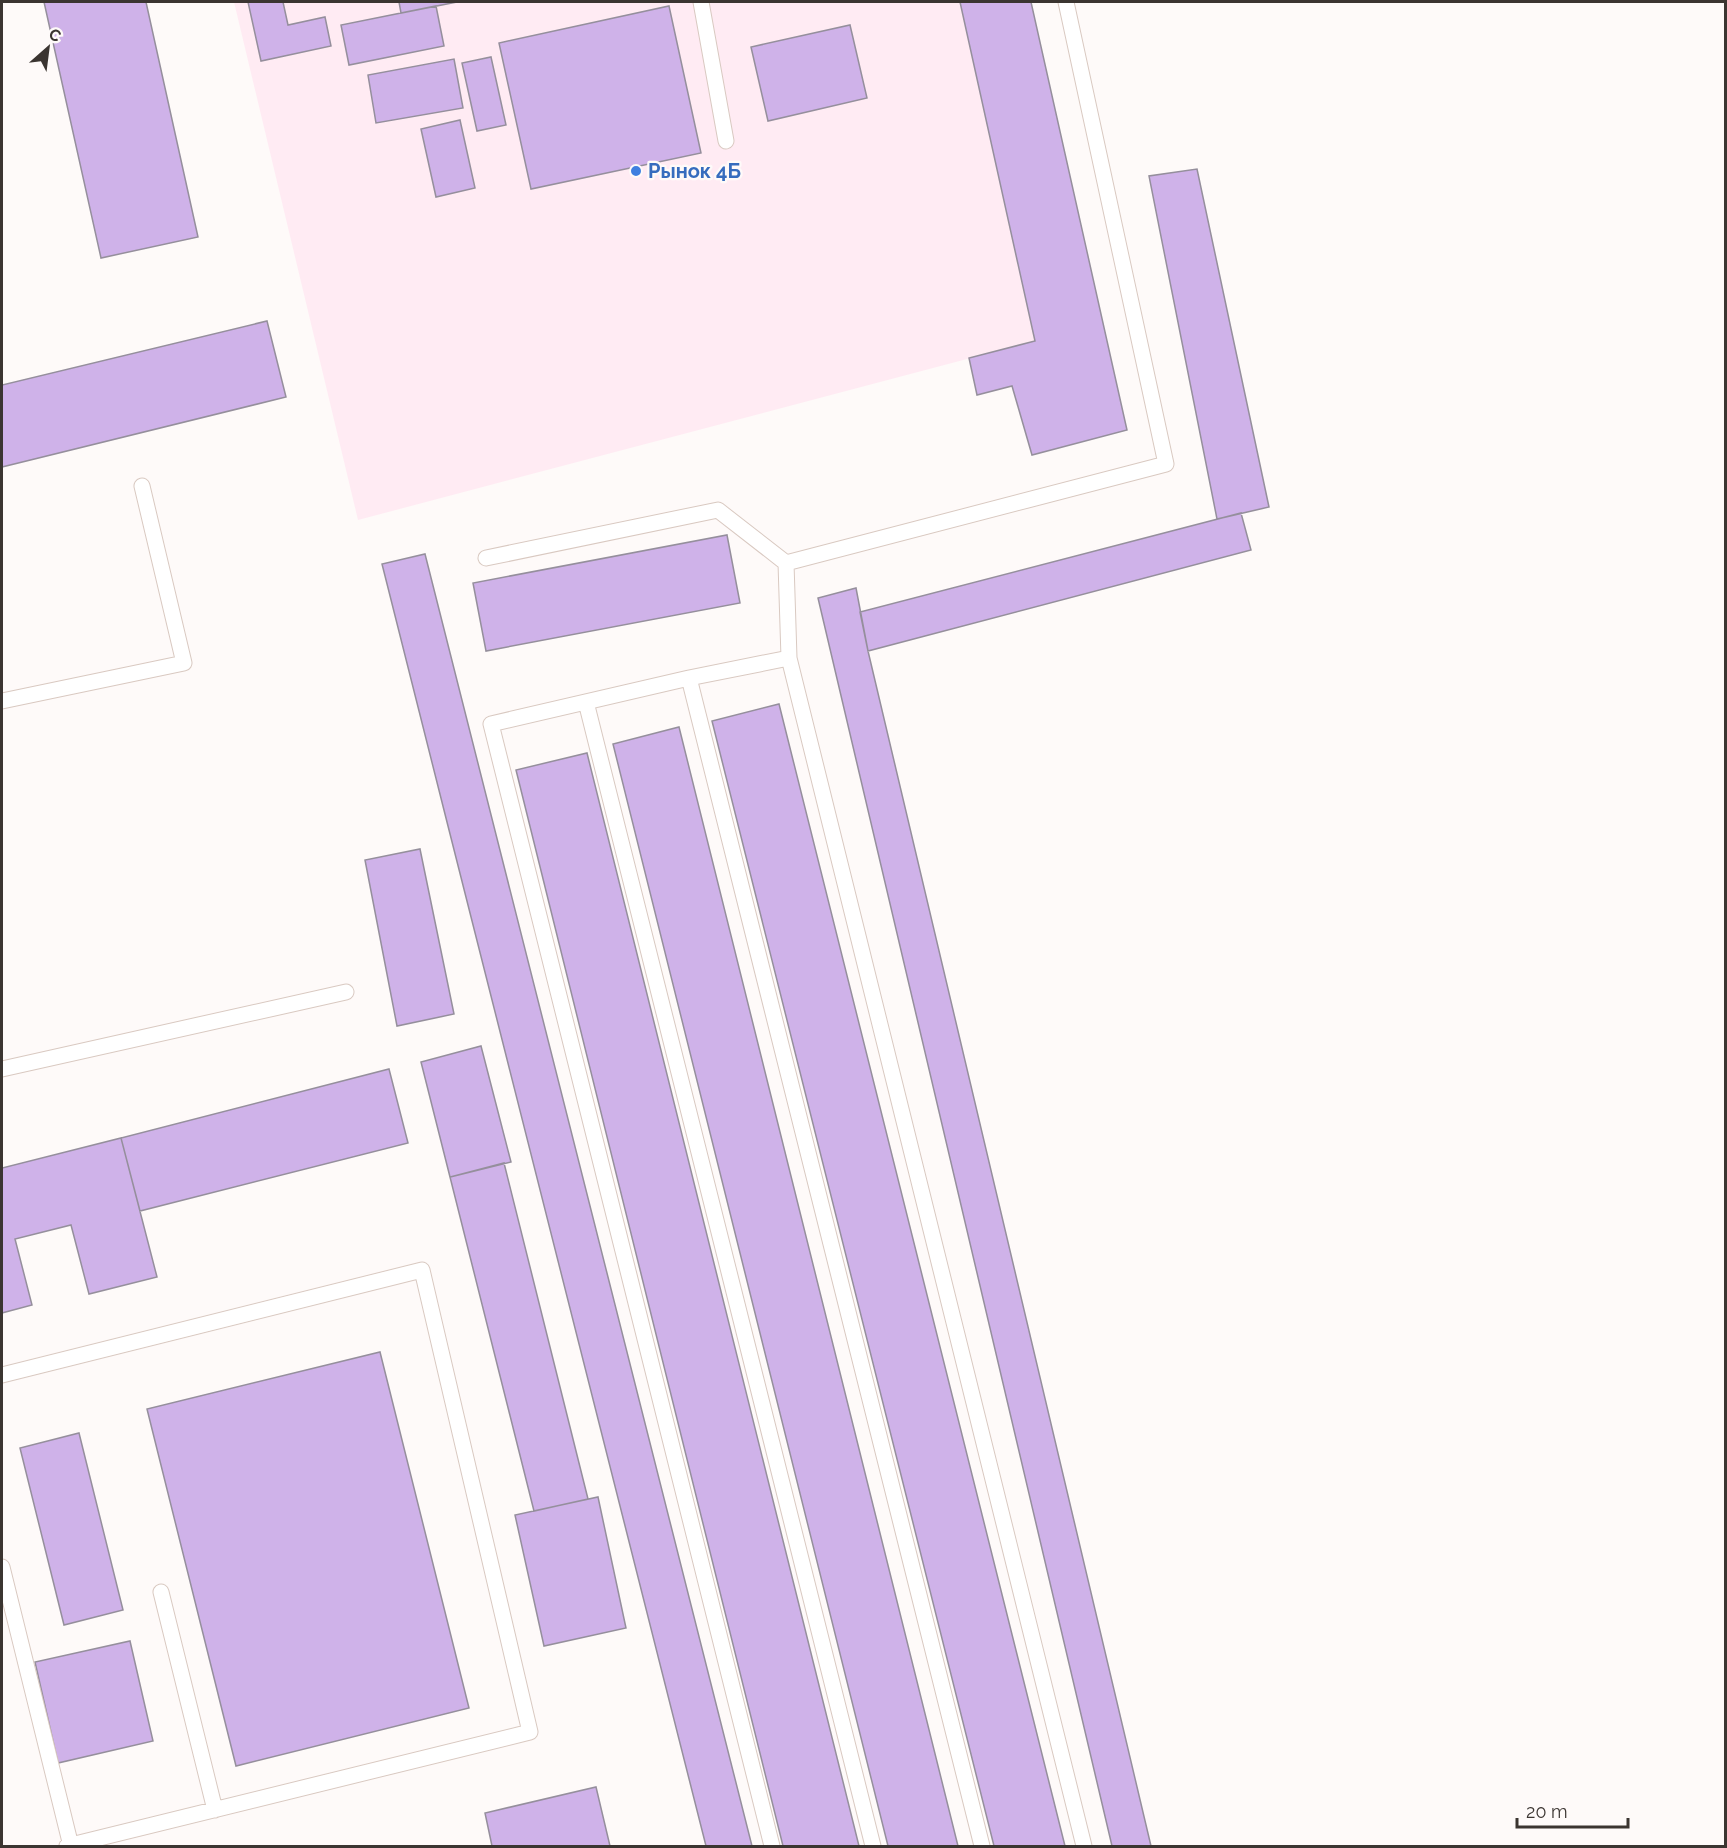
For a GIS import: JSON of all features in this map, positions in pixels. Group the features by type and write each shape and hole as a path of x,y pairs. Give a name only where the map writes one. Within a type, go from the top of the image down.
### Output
{"lane":[{"path":"701,2 726,141"},
{"path":"786,563 1166,464 1066,2"},
{"path":"2,701 184,663 142,486"},
{"path":"486,558 718,510 786,563"},
{"path":"786,563 789,658 1084,1846"},
{"path":"772,1846 492,724 689,678 789,658"},
{"path":"689,678 982,1846"},
{"path":"586,702 873,1846"},
{"path":"2,1069 346,992"},
{"path":"2,1375 422,1270 530,1732 69,1846 2,1567"},
{"path":"161,1592 215,1810"}],"shaded area":[{"name":"Рынок 4Б","path":"234,2 960,2 1035,341 358,520"}],"building":[{"path":"44,2 146,2 198,237 101,258"},
{"path":"248,2 283,2 288,25 325,17 331,46 261,61"},
{"path":"399,2 457,2 401,13"},
{"path":"960,2 1031,2 1127,430 1032,455 1012,386 977,395 969,358 1035,341"},
{"path":"436,6 444,46 349,65 341,25"},
{"path":"669,6 701,153 531,189 499,43"},
{"path":"850,25 867,98 768,121 751,47"},
{"path":"491,57 506,125 477,131 462,63"},
{"path":"454,59 463,108 376,123 368,75"},
{"path":"460,120 475,188 436,197 421,129"},
{"path":"1197,169 1269,507 1217,519 1149,176"},
{"path":"267,321 286,397 2,467 2,385"},
{"path":"1241,513 1251,550 868,651 860,612"},
{"path":"727,535 740,603 486,651 473,583"},
{"path":"425,554 752,1846 706,1846 382,564"},
{"path":"856,588 868,651 1151,1846 1112,1846 818,598"},
{"path":"779,704 1065,1846 994,1846 712,721"},
{"path":"679,727 958,1846 888,1846 613,744"},
{"path":"587,753 859,1846 783,1846 516,770"},
{"path":"420,849 454,1014 397,1026 365,860"},
{"path":"481,1046 511,1162 450,1177 421,1062"},
{"path":"389,1069 408,1143 140,1211 121,1138"},
{"path":"121,1138 157,1277 89,1294 71,1225 15,1239 32,1305 2,1313 2,1168"},
{"path":"504,1163 588,1499 534,1511 450,1177"},
{"path":"380,1352 469,1708 236,1766 147,1409"},
{"path":"79,1433 123,1610 64,1625 20,1448"},
{"path":"598,1497 626,1628 544,1646 515,1515"},
{"path":"130,1641 153,1741 58,1763 35,1662"},
{"path":"596,1787 610,1846 492,1846 485,1813"}],"place":[{"name":"Рынок 4Б","path":"636,171"}]}
